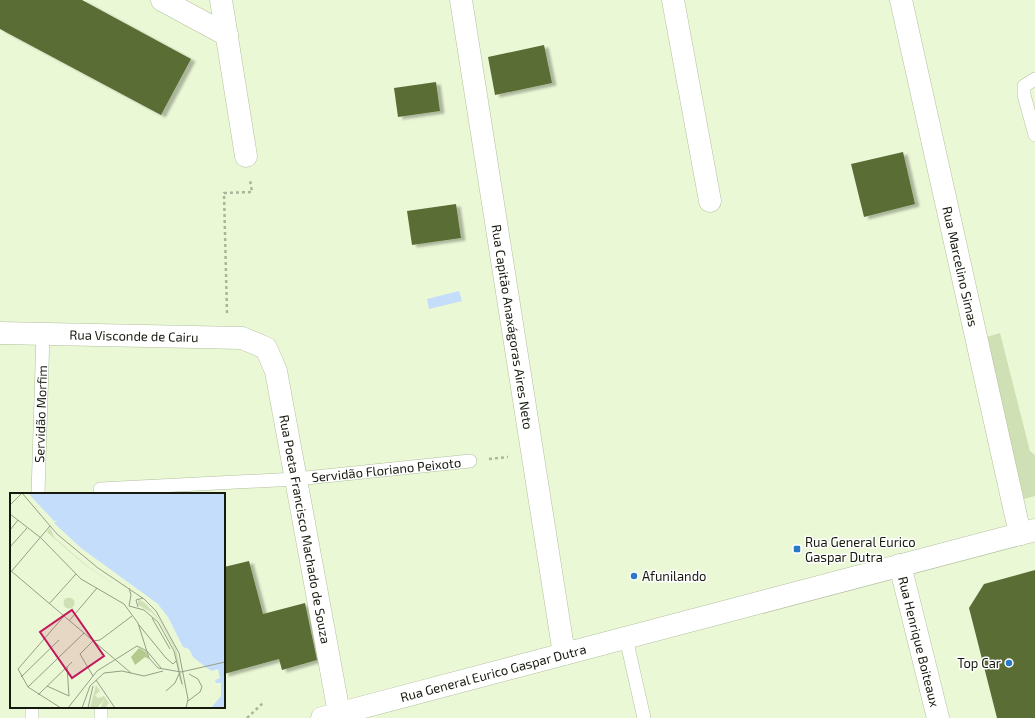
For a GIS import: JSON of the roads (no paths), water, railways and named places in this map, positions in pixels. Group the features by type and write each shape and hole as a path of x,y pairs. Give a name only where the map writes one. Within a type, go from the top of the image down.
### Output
{"street":[{"path":"162,0 227,35"},
{"path":"222,0 246,156"},
{"name":"Rua Capitão Anaxágoras Aires Neto","path":"461,0 564,654"},
{"path":"673,0 710,201"},
{"name":"Rua Marcelino Simas","path":"901,0 1028,532"},
{"name":"Rua Visconde de Cairu","path":"0,333 242,338 266,348"},
{"name":"Rua Poeta Francisco Machado de Souza","path":"266,348 276,371 296,479 330,716"},
{"name":"Rua General Eurico Gaspar Dutra","path":"330,716 1028,532"},
{"name":"Rua Henrique Boiteaux","path":"900,565 938,718"}],"lane":[{"path":"1035,79 1024,86 1024,94 1035,135"},
{"name":"Servidão Morfim","path":"38,493 43,334"},
{"name":"Servidão Floriano Peixoto","path":"100,493 100,489 296,479 470,461"},
{"path":"626,638 644,718"}],"water":[{"path":"459,291 462,301 429,309 427,299"}],"place":[{"name":"Rua General Eurico Gaspar Dutra","path":"797,549"},
{"name":"Afunilando","path":"634,576"},
{"name":"Top Car","path":"1009,663"}]}
